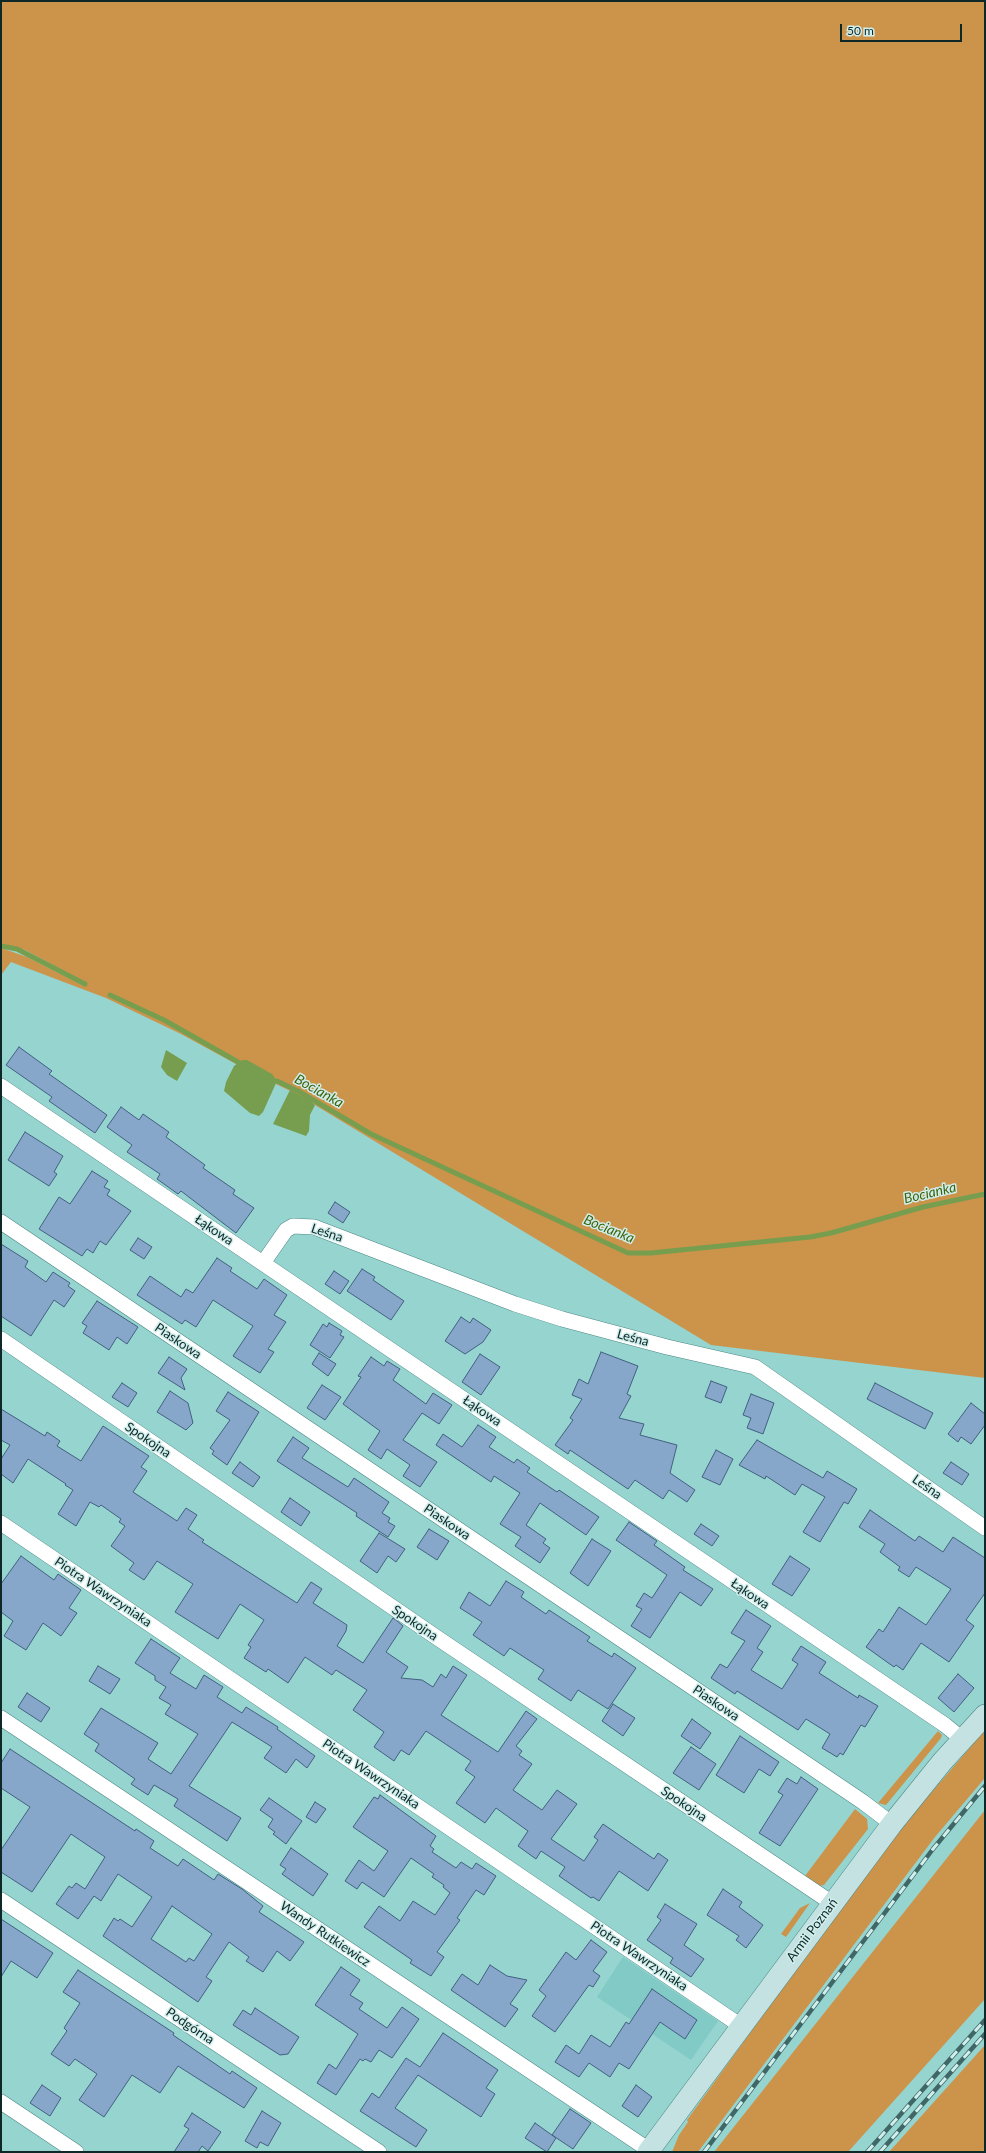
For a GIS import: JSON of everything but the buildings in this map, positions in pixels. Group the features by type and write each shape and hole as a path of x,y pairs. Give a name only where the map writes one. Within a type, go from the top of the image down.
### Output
{"main road":[{"name":"Armii Poznań","path":"648,2151 892,1824 962,1740 985,1715"}],"street":[{"name":"Łąkowa","path":"1,1086 945,1726 962,1740"},
{"name":"Piaskowa","path":"1,1222 863,1802 892,1824"},
{"name":"Leśna","path":"263,1263 286,1230 293,1226 314,1227 515,1304 562,1320 655,1344 755,1367 985,1528"},
{"name":"Spokojna","path":"1,1339 426,1630 832,1904"},
{"name":"Piotra Wawrzyniaka","path":"1,1523 741,2026"},
{"name":"Wandy Rutkiewicz","path":"1,1718 648,2151"},
{"name":"Podgórna","path":"1,1900 379,2152"},
{"path":"1,2102 76,2152"}],"shaded area":[{"path":"1,1 985,1 985,1378 711,1345 315,1105 311,1101 276,1084 277,1081 238,1062 236,1064 181,1034 106,998 11,962 1,975 1,949 4,949 27,957 84,986 85,984 85,982 25,950 1,944"},
{"path":"166,1050 187,1063 177,1081 167,1075 161,1067"},
{"path":"242,1060 247,1060 272,1074 277,1081 263,1112 259,1116 250,1113 224,1091 226,1082 234,1066"},
{"path":"290,1090 311,1101 315,1105 310,1115 309,1131 306,1136 273,1124"},
{"path":"985,1730 985,1778 935,1837 698,2152 672,2152 679,2135 688,2122 687,2120 839,1910 900,1829"},
{"path":"938,1731 942,1735 941,1738 886,1805 878,1803"},
{"path":"855,1809 867,1819 868,1829 824,1885 819,1886 805,1876"},
{"path":"985,1810 985,1999 848,2152 714,2152"},
{"path":"810,1903 786,1937 781,1934 800,1908"},
{"path":"623,1957 718,2021 691,2060 597,1997"},
{"path":"985,2045 985,2149 982,2152 889,2152"}],"waterway":[{"name":"Bocianka","path":"1,946 17,949 85,984"},
{"name":"Bocianka","path":"110,995 164,1020 238,1062"},
{"name":"Bocianka","path":"277,1081 298,1091 371,1134 628,1253 651,1253 810,1237 831,1233 923,1207 985,1194"}],"railway":[{"path":"704,2152 933,1849 985,1786"},
{"path":"867,2152 985,2020"},
{"path":"880,2152 985,2034"}]}
